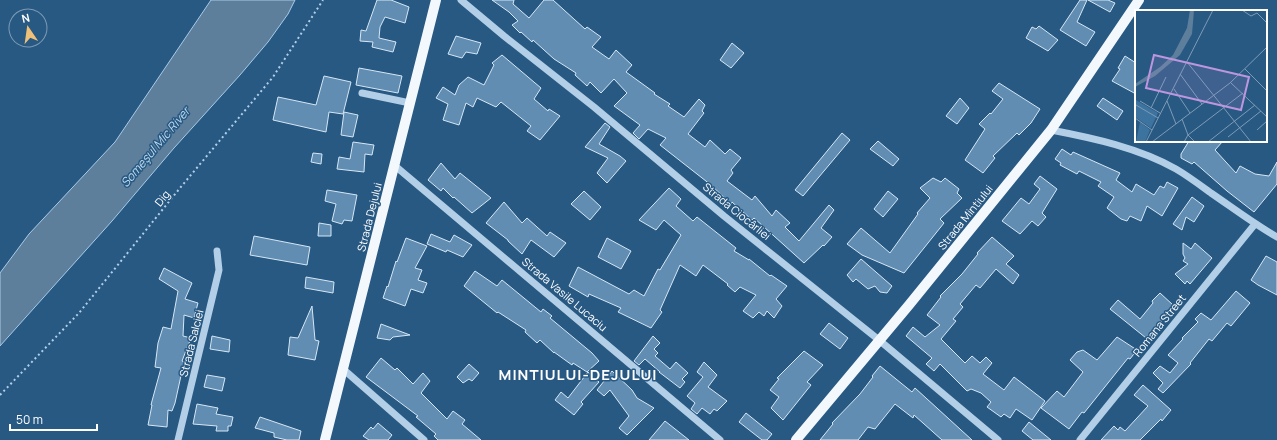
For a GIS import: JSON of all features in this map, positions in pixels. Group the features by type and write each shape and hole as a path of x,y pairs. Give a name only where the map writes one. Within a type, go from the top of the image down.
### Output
{"main road":[{"name":"Strada Dejului","path":"325,440 436,0"},
{"name":"Strada Mintiului","path":"796,440 909,305 1051,130 1139,0"}],"street":[{"name":"Strada Ciocârliei","path":"461,0 594,107 724,216 879,340 998,440"},
{"path":"362,93 410,103"},
{"path":"1051,130 1109,144 1163,163 1186,175 1255,224 1277,237"},
{"name":"Strada Vasile Lucaciu","path":"394,165 720,440"},
{"name":"Romana Street","path":"1080,440 1255,224"},
{"name":"Strada Salciei","path":"178,440 220,270 217,251"},
{"path":"343,369 424,440"}],"path":[{"name":"Dig","path":"0,395 79,313 180,188 274,77 323,0"}],"water":[{"name":"Someşul Mic River","path":"211,0 295,0 288,14 268,42 240,75 0,346 0,273 29,234 115,142"}],"building":[{"path":"377,0 391,0 409,7 405,23 385,17 380,27 379,38 396,42 393,52 372,47 373,42 360,41 361,30 366,31"},
{"path":"492,0 514,0 513,4 529,18 544,0 553,0 585,29 587,27 601,37 592,47 609,59 616,50 632,65 626,72 655,93 654,94 670,104 668,106 684,117 699,99 705,105 702,111 704,113 688,134 705,147 710,140 725,154 730,149 741,158 731,170 733,173 727,181 752,200 755,196 772,216 776,210 790,223 785,227 799,241 829,205 834,210 821,228 832,237 804,263 754,218 752,220 732,202 731,204 711,185 660,145 666,138 648,129 639,139 633,133 640,125 614,106 627,93 614,79 601,93 590,82 587,86 575,75 576,73 554,59 533,40 532,42 521,32 520,33 512,25 518,21 509,12"},
{"path":"1080,0 1087,0 1077,22 1095,32 1086,46 1060,30"},
{"path":"1088,0 1108,0 1115,3 1110,12"},
{"path":"1039,26 1058,40 1048,51 1026,38 1032,27 1036,29"},
{"path":"456,36 481,43 477,54 466,52 462,58 448,54"},
{"path":"732,43 744,53 731,68 720,60"},
{"path":"502,55 541,88 534,99 548,111 549,109 560,116 540,140 527,131 531,126 501,102 496,107 477,98 473,107 466,103 459,125 443,120 448,104 436,98 443,87 455,95 459,85 468,77 484,85 494,65 492,63"},
{"path":"1125,56 1135,62 1135,93 1112,81 1120,69 1118,68"},
{"path":"359,68 402,76 398,93 356,85"},
{"path":"324,76 351,82 343,114 329,112 326,132 273,120 278,97 316,105"},
{"path":"999,83 1040,109 1031,123 1019,135 1017,133 993,156 995,158 983,173 965,160 985,129 979,124 990,113 991,114 1003,99 992,91"},
{"path":"960,98 969,108 957,124 946,116"},
{"path":"1103,98 1123,111 1117,120 1097,106"},
{"path":"344,112 358,115 353,137 341,135"},
{"path":"605,123 610,127 599,144 626,161 607,183 597,173 608,158 585,147"},
{"path":"842,133 850,140 803,196 795,190"},
{"path":"878,141 899,159 893,166 870,149"},
{"path":"353,142 374,145 372,155 365,154 364,172 337,169 339,157 350,159"},
{"path":"1188,142 1222,142 1215,150 1236,173 1240,166 1255,174 1269,176 1277,162 1277,184 1254,212 1194,162 1192,164 1181,158 1181,154"},
{"path":"1062,149 1071,155 1073,152 1120,173 1116,180 1132,192 1136,184 1154,195 1160,186 1164,188 1167,182 1178,188 1162,216 1147,206 1141,221 1130,216 1127,221 1121,219 1107,208 1114,197 1098,186 1101,182 1079,171 1077,174 1060,165 1061,163 1055,159"},
{"path":"313,153 322,154 321,164 311,162"},
{"path":"441,163 455,179 460,173 491,198 472,213 443,188 441,191 428,180"},
{"path":"1040,176 1057,189 1042,213 1046,217 1038,226 1032,221 1020,234 1002,221 1021,198 1029,204 1040,189 1034,184"},
{"path":"933,178 941,182 945,178 959,189 957,193 962,198 940,219 944,223 904,273 862,255 847,244 861,228 890,253 918,214 917,213 930,198 920,188"},
{"path":"669,188 681,199 676,206 693,221 697,217 736,248 734,251 749,259 770,276 771,275 787,286 776,299 782,306 774,318 767,311 764,316 759,312 753,318 743,311 756,295 740,287 735,292 727,285 728,284 703,265 696,276 680,265 660,310 662,312 651,328 618,312 621,308 589,294 588,297 569,286 578,267 629,294 634,290 644,296 658,269 660,270 681,235 664,220 656,230 639,220"},
{"path":"327,190 357,195 352,221 344,220 342,224 332,221 336,204 325,201"},
{"path":"584,191 601,207 590,220 571,204"},
{"path":"888,191 898,199 883,217 874,209"},
{"path":"1192,197 1204,206 1194,222 1186,217 1182,230 1173,224"},
{"path":"504,202 522,223 527,218 547,236 550,232 566,243 554,257 531,240 522,254 508,240 486,223"},
{"path":"319,223 331,225 331,236 318,236"},
{"path":"431,234 450,242 454,235 472,245 463,257 427,244"},
{"path":"254,236 310,247 307,265 250,255"},
{"path":"992,237 1014,256 1006,264 1019,275 1013,284 996,269 980,288 976,285 960,304 963,307 953,319 956,321 941,339 965,363 972,356 980,363 986,357 992,363 983,374 1004,390 1014,377 1045,401 1032,420 1016,409 1010,418 1004,414 1001,417 987,407 991,402 981,393 971,389 967,391 940,364 934,371 926,364 932,358 906,336 913,327 925,337 940,325 927,315 941,297 940,296 962,274 978,254 977,253"},
{"path":"406,238 427,246 415,268 422,270 418,280 427,283 423,293 411,289 405,306 383,298"},
{"path":"607,238 631,251 621,269 598,257"},
{"path":"1183,243 1191,249 1195,243 1212,258 1190,284 1187,281 1185,284 1175,274 1188,264 1183,261 1185,258 1183,254"},
{"path":"1266,256 1277,262 1277,295 1251,280"},
{"path":"861,259 892,286 887,293 880,292 875,286 868,289 856,279 853,282 847,275"},
{"path":"164,268 192,283 185,299 198,303 194,318 184,315 183,336 191,338 182,361 184,362 175,403 172,411 168,410 167,427 148,425 151,405 161,368 155,367 158,343 163,327 171,329 178,291 159,279"},
{"path":"475,271 497,286 502,280 541,312 543,309 552,316 550,318 592,353 599,361 587,372 573,363 572,365 554,353 540,340 537,343 525,332 526,330 498,312 497,313 464,286"},
{"path":"306,277 334,282 333,293 305,288"},
{"path":"1236,291 1250,303 1231,326 1227,323 1212,341 1209,339 1190,363 1191,364 1163,393 1158,389 1163,383 1153,373 1160,366 1170,373 1178,363 1168,355 1198,322 1195,319 1201,313 1211,320"},
{"path":"1160,293 1173,305 1158,326 1146,338 1110,309 1118,300 1140,319 1153,303 1152,301"},
{"path":"312,306 315,340 319,341 315,360 288,355 290,337 298,338"},
{"path":"829,323 848,338 840,349 820,334"},
{"path":"381,324 410,335 393,337 390,340 377,338"},
{"path":"212,336 230,340 229,352 210,349"},
{"path":"653,336 660,343 654,349 658,353 655,356 670,369 676,362 688,373 682,379 685,382 680,388 645,359 639,365 634,361"},
{"path":"1117,337 1137,350 1130,359 1128,358 1084,413 1082,412 1069,429 1041,408 1057,391 1064,397 1083,372 1070,360 1077,352 1083,350 1097,360"},
{"path":"804,351 823,365 807,382 811,385 783,420 771,408 779,397 770,390 779,379 777,378"},
{"path":"381,358 395,370 397,368 413,384 423,373 430,381 421,393 447,419 453,411 465,420 462,424 481,440 438,440 434,436 436,434 416,417 418,416 366,377"},
{"path":"704,362 717,375 708,387 727,401 717,411 714,409 710,414 702,408 697,414 691,409 695,403 687,396 703,377 697,372"},
{"path":"469,364 479,373 472,381 469,379 463,383 457,377"},
{"path":"880,366 912,392 915,388 972,440 942,440 914,415 913,418 895,404 875,429 868,427 858,440 820,440 833,424 832,423 860,394"},
{"path":"612,371 632,390 637,398 654,408 627,435 619,428 629,416 610,390 604,396 597,390"},
{"path":"588,372 599,382 581,402 583,404 574,415 555,400 561,392 568,398"},
{"path":"207,375 225,378 222,391 204,387"},
{"path":"1143,385 1171,410 1162,421 1161,419 1140,440 1101,440 1114,426 1118,430 1120,427 1125,431 1148,406 1134,395"},
{"path":"197,404 218,408 216,414 233,417 231,426 228,426 228,431 216,431 217,426 193,424"},
{"path":"746,413 772,434 767,440 762,440 739,422"},
{"path":"260,417 301,431 299,440 287,440 274,437 274,433 255,428"},
{"path":"665,421 689,440 649,440"},
{"path":"1029,422 1051,440 1033,440 1022,431"},
{"path":"378,423 392,435 388,440 369,440 363,436 371,427 373,429"}],"district":[{"name":"MINTIULUI-DEJULUI","path":"578,374"}]}
